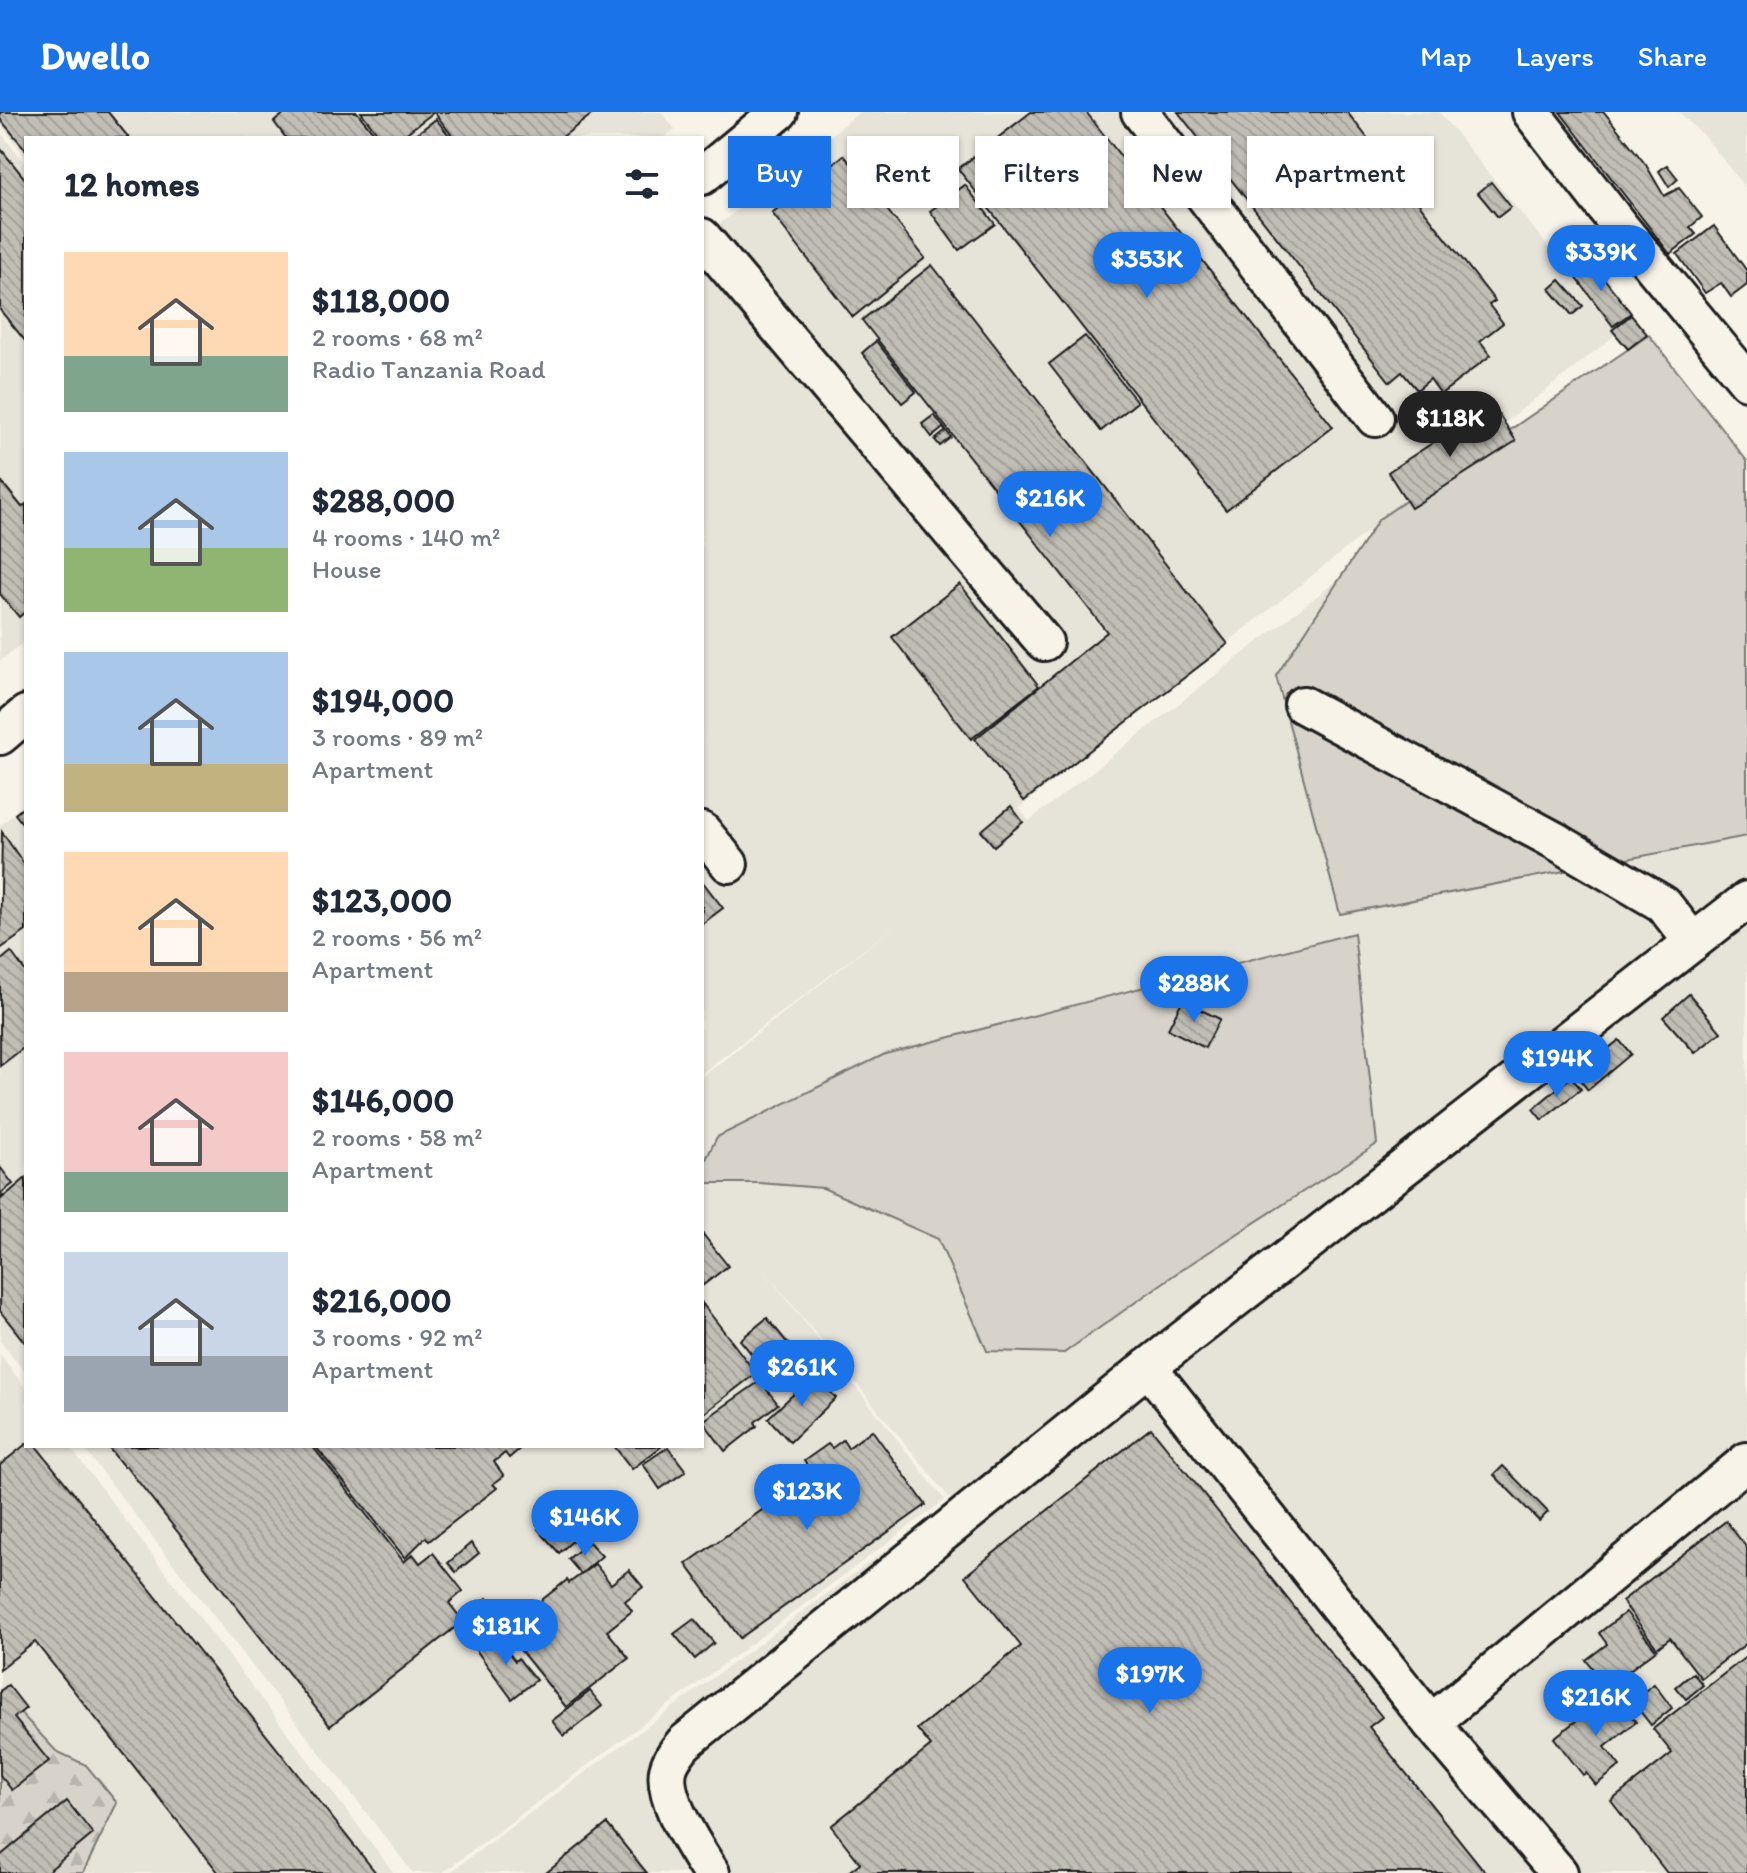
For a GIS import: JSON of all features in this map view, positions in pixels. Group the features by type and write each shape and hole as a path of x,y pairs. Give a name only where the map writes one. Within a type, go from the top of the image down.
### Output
{"street":[{"path":"704,174 779,112"},
{"path":"1140,112 1375,418"},
{"path":"1531,112 1621,228 1747,381"},
{"path":"704,239 1044,642"},
{"path":"1303,705 1500,811 1663,904 1693,942"},
{"path":"0,736 24,716"},
{"path":"704,833 729,864"},
{"path":"711,1873 682,1829 670,1796 668,1767 684,1743 1148,1367 1747,900"},
{"path":"1148,1367 1431,1723 1559,1873"},
{"path":"1431,1723 1747,1461"}],"shaded area":[{"path":"0,112 661,112 675,129 666,136 24,136 24,154 0,124"},
{"path":"860,112 1439,112 1618,333 1019,808 1029,821 1638,345 1747,483 1747,1873 449,1873 952,1501 758,1263 945,1500 442,1873 413,1873 84,1448 704,1448 704,1075 900,922 704,1071 704,236 740,208 831,208 830,136"},
{"path":"1679,112 1747,112 1747,190 1706,138"},
{"path":"0,132 24,162 24,642 0,661"},
{"path":"24,805 24,1371 0,1341 0,826"},
{"path":"0,1354 24,1386 24,1448 71,1448 394,1873 0,1873"}],"green space":[{"path":"1649,335 1747,461 1747,836 1340,914 1276,676 1379,519"},
{"path":"1354,933 1377,1144 1181,1270 1064,1353 987,1351 938,1239 823,1188 704,1183 704,1163 717,1137 885,1054"},
{"path":"0,1691 56,1751 86,1765 117,1803 83,1873 0,1873"}],"building":[{"path":"0,112 108,112 127,136 24,136 24,148 0,119"},
{"path":"286,112 357,112 376,136 284,136 274,122"},
{"path":"361,112 434,112 403,136 379,136"},
{"path":"434,112 595,112 564,136 452,136"},
{"path":"1031,112 1086,112 1105,136 1000,136"},
{"path":"1178,112 1347,112 1366,136 1247,136 1247,200 1231,180 1231,136 1197,136"},
{"path":"1560,112 1604,112 1646,165 1664,196 1679,188 1702,217 1690,227 1696,234 1670,254"},
{"path":"436,119 449,136 414,136"},
{"path":"1108,140 1124,160 1124,208 1161,208 1333,427 1226,510 989,208 1108,208"},
{"path":"0,148 24,178 24,340 0,310"},
{"path":"844,155 847,159 847,208 886,208 925,258 853,317 772,213 778,208 831,208 831,165"},
{"path":"975,156 975,191 959,170"},
{"path":"1667,165 1678,179 1669,187 1659,171"},
{"path":"1491,182 1511,207 1498,217 1478,193"},
{"path":"965,185 975,198 975,208 983,208 995,224 959,250 930,211 934,208 959,208 959,189"},
{"path":"1253,208 1422,208 1495,301 1489,305 1503,323 1480,341 1491,355 1441,394 1430,379 1417,390 1402,372 1390,382"},
{"path":"1714,226 1747,271 1747,285 1731,297 1721,283 1705,293 1677,254"},
{"path":"1589,259 1631,313 1613,326 1572,272"},
{"path":"932,265 1228,644 1024,801 975,739 1107,632 862,320"},
{"path":"1560,280 1583,306 1572,315 1550,289"},
{"path":"1631,315 1647,334 1628,349 1612,330"},
{"path":"1085,336 1137,402 1101,431 1049,364"},
{"path":"876,341 916,392 902,403 862,353"},
{"path":"1498,413 1516,441 1411,508 1388,472 1460,425 1465,434"},
{"path":"934,415 951,437 940,446 935,440 946,431 943,428 932,437 922,424"},
{"path":"0,480 22,507 24,506 24,613 19,617 0,594"},
{"path":"960,584 1039,686 971,739 892,637"},
{"path":"1011,806 1023,822 994,846 981,831"},
{"path":"24,807 24,825 15,814"},
{"path":"2,832 24,864 24,932 0,949"},
{"path":"704,884 723,908 704,922"},
{"path":"11,952 24,969 24,1048 0,1066 0,961"},
{"path":"1689,994 1721,1032 1695,1053 1663,1017"},
{"path":"1182,1001 1220,1019 1205,1048 1168,1029"},
{"path":"1619,1040 1631,1054 1588,1090 1576,1075"},
{"path":"1571,1077 1581,1089 1542,1120 1533,1109"},
{"path":"0,1167 13,1184 1,1193 3,1196 0,1198"},
{"path":"24,1180 24,1341 0,1311 0,1200"},
{"path":"704,1236 728,1266 704,1284"},
{"path":"704,1306 756,1373 704,1413"},
{"path":"767,1318 796,1353 769,1375 740,1340"},
{"path":"814,1375 836,1398 790,1442 768,1418"},
{"path":"760,1381 778,1404 755,1422 757,1426 725,1451 704,1420"},
{"path":"1151,1428 1382,1717 1369,1727 1486,1873 847,1873 860,1863 831,1826 931,1746 917,1729 1021,1646 965,1576"},
{"path":"872,1430 926,1505 740,1638 686,1564 813,1474 804,1461 828,1444 832,1448 843,1440 848,1448"},
{"path":"24,1446 38,1448 376,1873 219,1873 35,1642 0,1669 0,1465"},
{"path":"109,1448 314,1448 404,1562 413,1554 420,1563 433,1553 463,1591 449,1603 463,1621 330,1726"},
{"path":"317,1448 521,1448 509,1458 505,1453 494,1462 504,1476 493,1484 497,1488 429,1541 426,1537 405,1558"},
{"path":"616,1448 659,1448 632,1469"},
{"path":"669,1448 686,1471 660,1489 643,1464"},
{"path":"1503,1466 1548,1512 1539,1521 1494,1475"},
{"path":"567,1504 588,1527 559,1553 538,1529"},
{"path":"1726,1521 1747,1548 1747,1643 1701,1678 1670,1638 1657,1648 1622,1601"},
{"path":"589,1542 602,1556 581,1574 568,1559"},
{"path":"471,1543 479,1553 456,1572 448,1563"},
{"path":"595,1564 611,1584 629,1570 643,1587 625,1601 632,1611 607,1631 629,1658 566,1707 504,1630 567,1580 569,1583"},
{"path":"487,1598 496,1610 475,1626 466,1615"},
{"path":"1626,1612 1656,1650 1607,1687 1586,1660 1607,1644 1599,1633"},
{"path":"694,1619 714,1643 695,1659 674,1634"},
{"path":"495,1635 515,1661 518,1658 536,1680 512,1699 476,1650"},
{"path":"1747,1656 1747,1873 1667,1873 1611,1801 1672,1753 1653,1729"},
{"path":"1693,1673 1703,1685 1686,1699 1676,1687"},
{"path":"1654,1684 1672,1708 1651,1725 1632,1701"},
{"path":"8,1685 26,1708 14,1718 49,1761 12,1790 0,1775 0,1691"},
{"path":"590,1691 602,1706 564,1736 552,1721"},
{"path":"1613,1692 1636,1722 1605,1747 1620,1766 1596,1785 1586,1773 1583,1775 1554,1738"},
{"path":"67,1801 93,1834 46,1873 0,1873 0,1856"},
{"path":"607,1824 647,1873 546,1873"}]}
